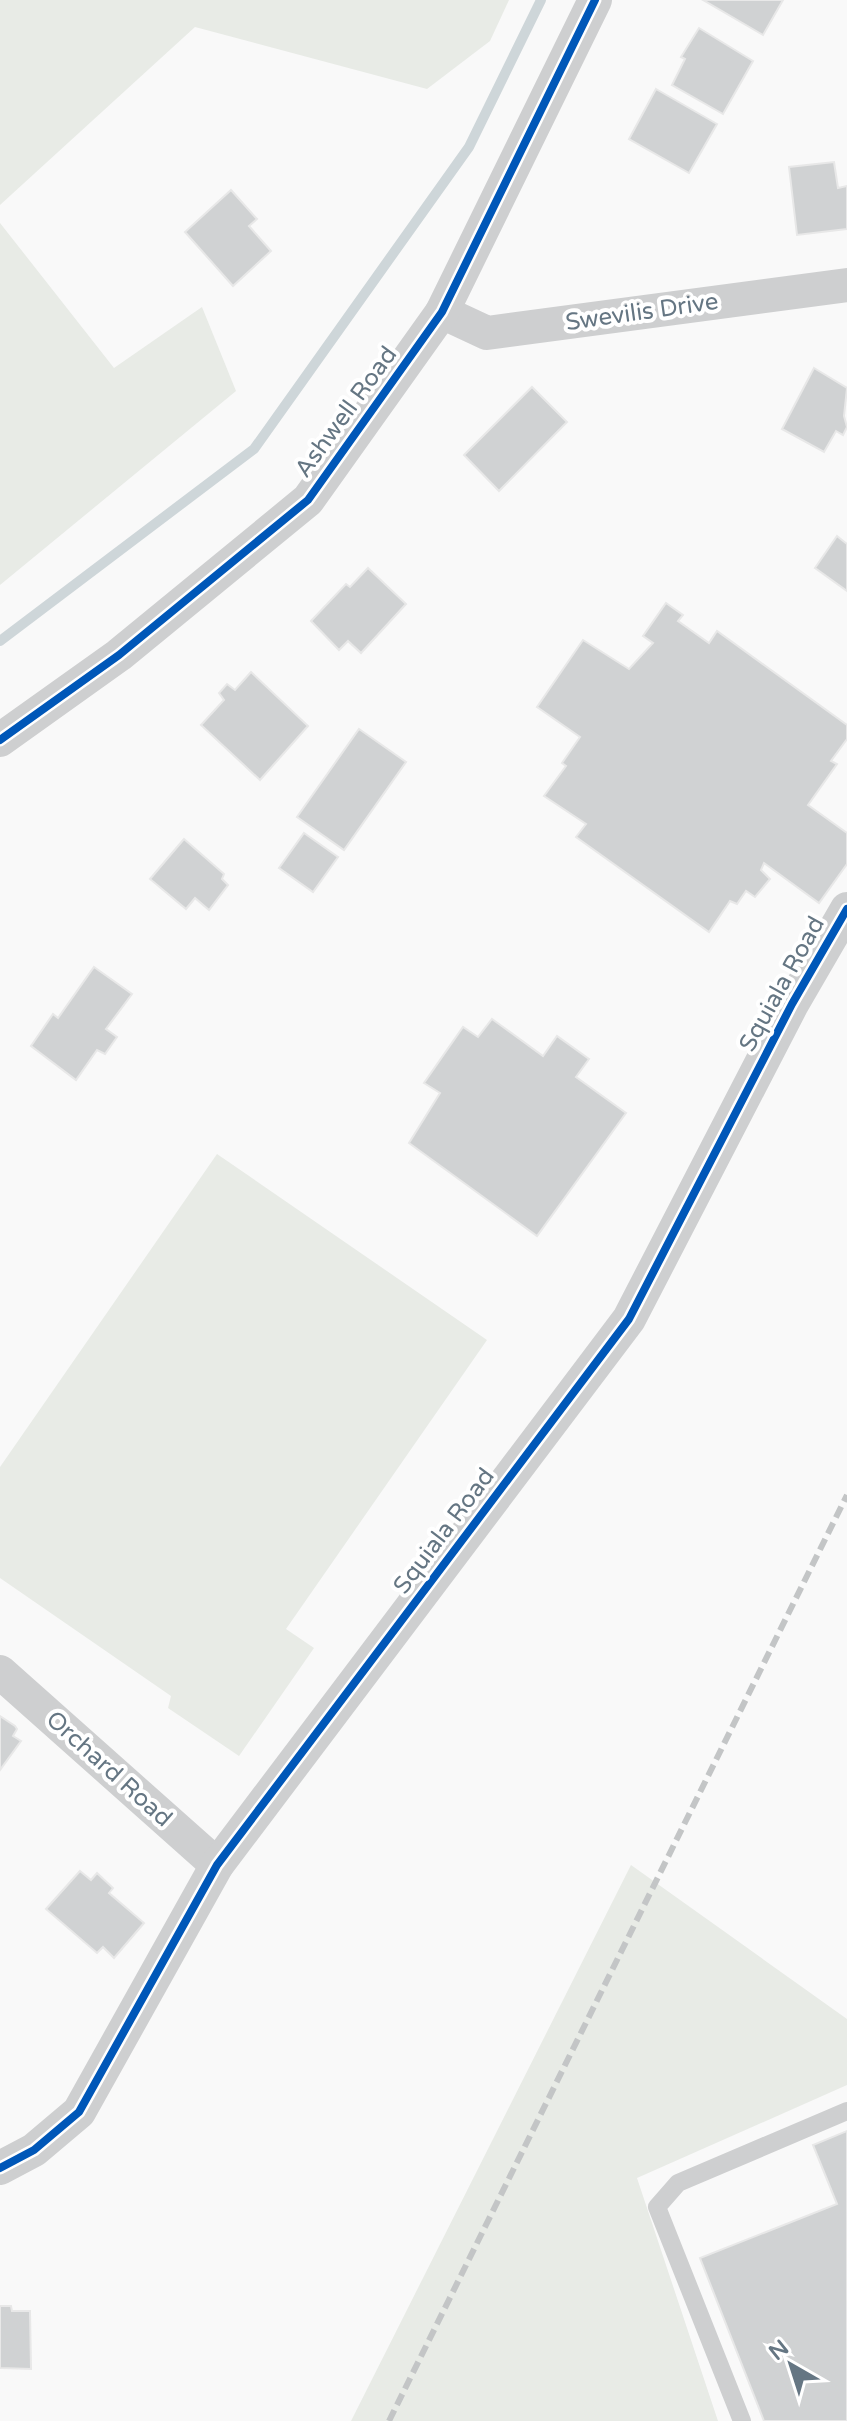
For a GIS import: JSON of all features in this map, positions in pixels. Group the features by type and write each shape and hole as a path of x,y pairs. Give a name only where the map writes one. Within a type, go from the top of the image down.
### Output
{"street":[{"name":"Ashwell Road","path":"0,740 119,655 308,500 442,312 595,0"},
{"name":"Swevilis Drive","path":"442,312 487,333 847,285"},
{"name":"Squiala Road","path":"0,2168 34,2150 79,2112 217,1865 629,1319 792,1004 847,909"},
{"name":"Orchard Road","path":"0,1672 217,1865"}],"lane":[{"path":"742,2421 657,2207 678,2183 847,2111"}],"shaded area":[{"path":"0,0 509,0 490,41 427,89 195,27 0,205"},
{"path":"0,223 114,368 202,307 236,391 0,585"},
{"path":"217,1154 487,1340 286,1629 314,1648 239,1756 168,1708 171,1696 0,1578 0,1467"},
{"path":"631,1865 847,2019 847,2085 637,2178 718,2421 351,2421"}],"building":[{"path":"703,0 783,0 763,35"},
{"path":"699,28 753,61 723,114 672,85 685,59 681,57"},
{"path":"656,89 717,124 689,173 629,139"},
{"path":"834,162 838,188 847,186 847,229 797,235 789,167"},
{"path":"231,190 257,219 249,226 271,251 233,286 185,232"},
{"path":"814,368 847,388 844,416 847,427 843,435 836,431 824,452 782,429"},
{"path":"532,387 567,422 499,491 464,455"},
{"path":"837,536 847,544 847,591 815,568"},
{"path":"368,568 406,604 361,653 348,641 339,650 311,621 346,584 350,587"},
{"path":"666,603 683,615 678,621 709,643 717,631 847,725 847,739 831,761 837,764 808,805 847,833 847,864 819,903 764,863 761,870 770,879 755,897 746,891 737,904 730,901 709,932 576,837 586,824 544,796 566,766 562,763 580,737 537,707 583,640 629,669 653,643 643,636"},
{"path":"251,672 308,726 260,780 201,725 224,700 219,693 227,684 235,690"},
{"path":"359,729 406,762 344,850 297,817"},
{"path":"304,833 338,857 313,892 279,868"},
{"path":"184,839 224,874 222,879 228,885 209,910 195,898 186,909 150,879"},
{"path":"94,967 132,994 106,1029 117,1037 105,1054 97,1050 76,1080 31,1046 53,1014 58,1018"},
{"path":"492,1019 543,1056 557,1036 589,1059 576,1077 626,1113 537,1236 409,1143 440,1093 424,1083 463,1027 478,1037"},
{"path":"0,1716 15,1726 17,1729 13,1736 21,1741 0,1770"},
{"path":"80,1871 91,1880 97,1873 113,1888 109,1893 144,1923 114,1958 103,1947 97,1953 46,1909"},
{"path":"847,2131 847,2421 764,2421 700,2258 837,2204 813,2145"},
{"path":"0,2306 11,2306 12,2311 30,2311 31,2369 0,2368"}],"waterway":[{"path":"0,641 254,449 469,147 541,0"}],"railway":[{"path":"389,2421 847,1495"}],"cycle path":[{"path":"0,740 119,655 308,500 442,312 595,0"},
{"path":"0,2168 34,2150 79,2112 217,1865 629,1319 792,1004 847,909"}]}
